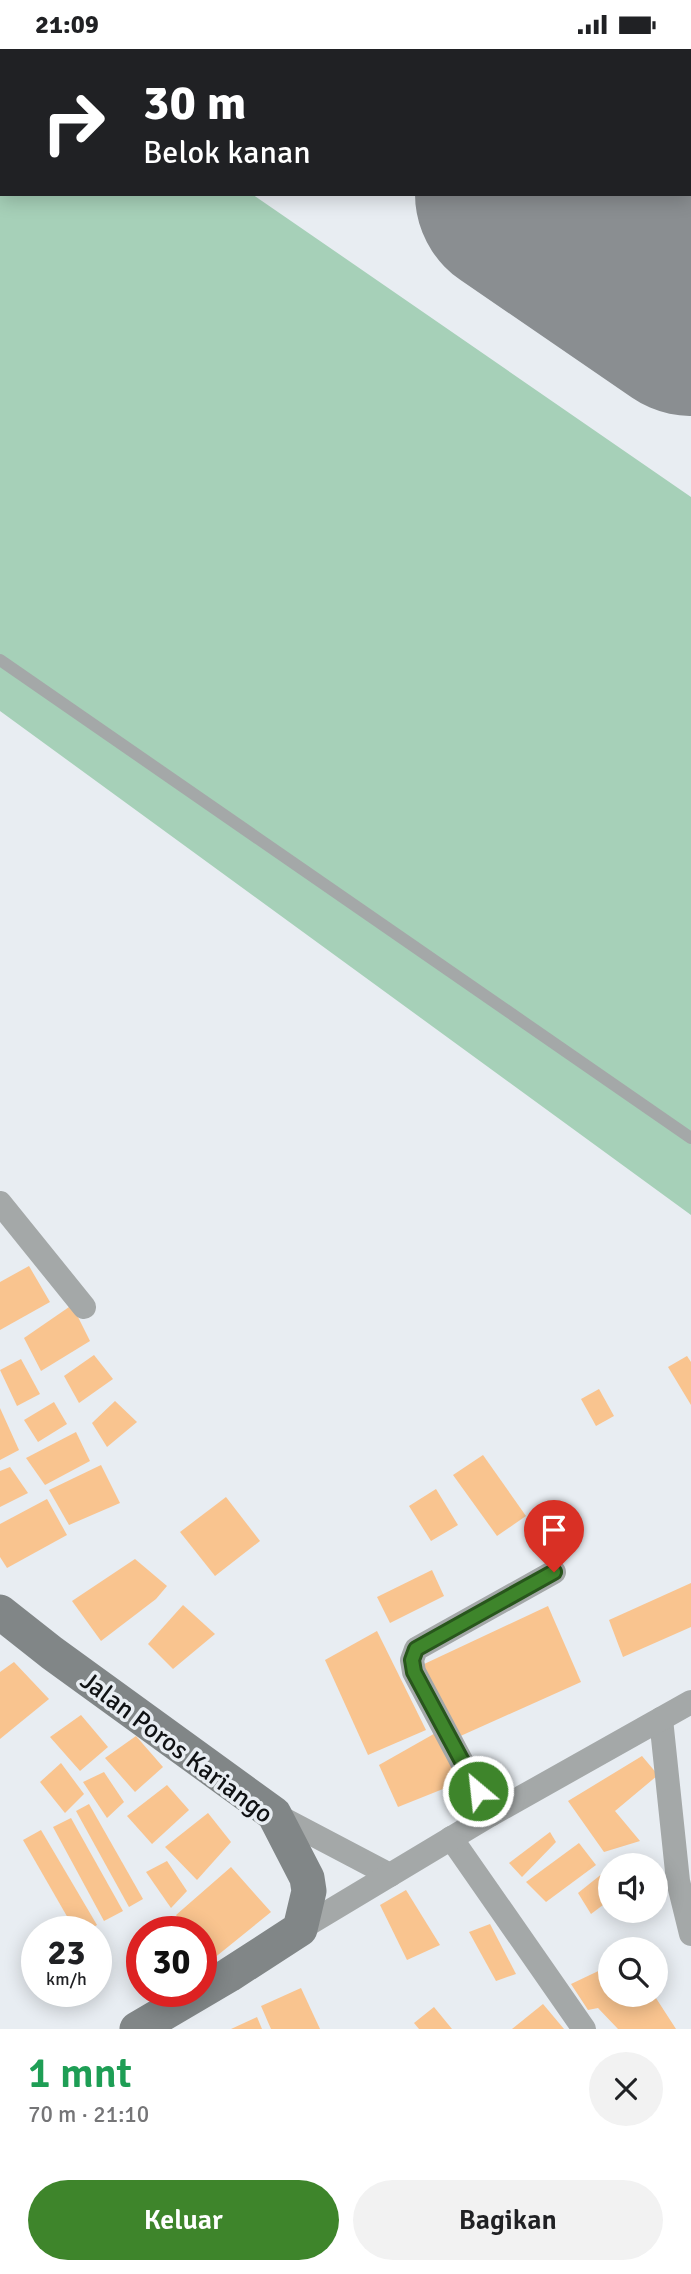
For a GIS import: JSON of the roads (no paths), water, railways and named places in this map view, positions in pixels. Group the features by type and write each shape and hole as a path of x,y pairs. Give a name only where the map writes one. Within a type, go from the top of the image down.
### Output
{"main road":[{"name":"Jalan Poros Kariango","path":"0,1612 52,1653 274,1814 307,1878 309,1891 300,1929"},
{"path":"137,2029 300,1929"}],"street":[{"path":"0,1203 84,1307"},
{"path":"490,1815 414,1672 412,1660 416,1649 554,1572"},
{"path":"300,1929 490,1815 691,1702"},
{"path":"661,1719 678,1881 691,1934"},
{"path":"274,1814 390,1875"},
{"path":"451,1838 584,2029"}],"lane":[{"path":"0,660 691,1138"}]}
